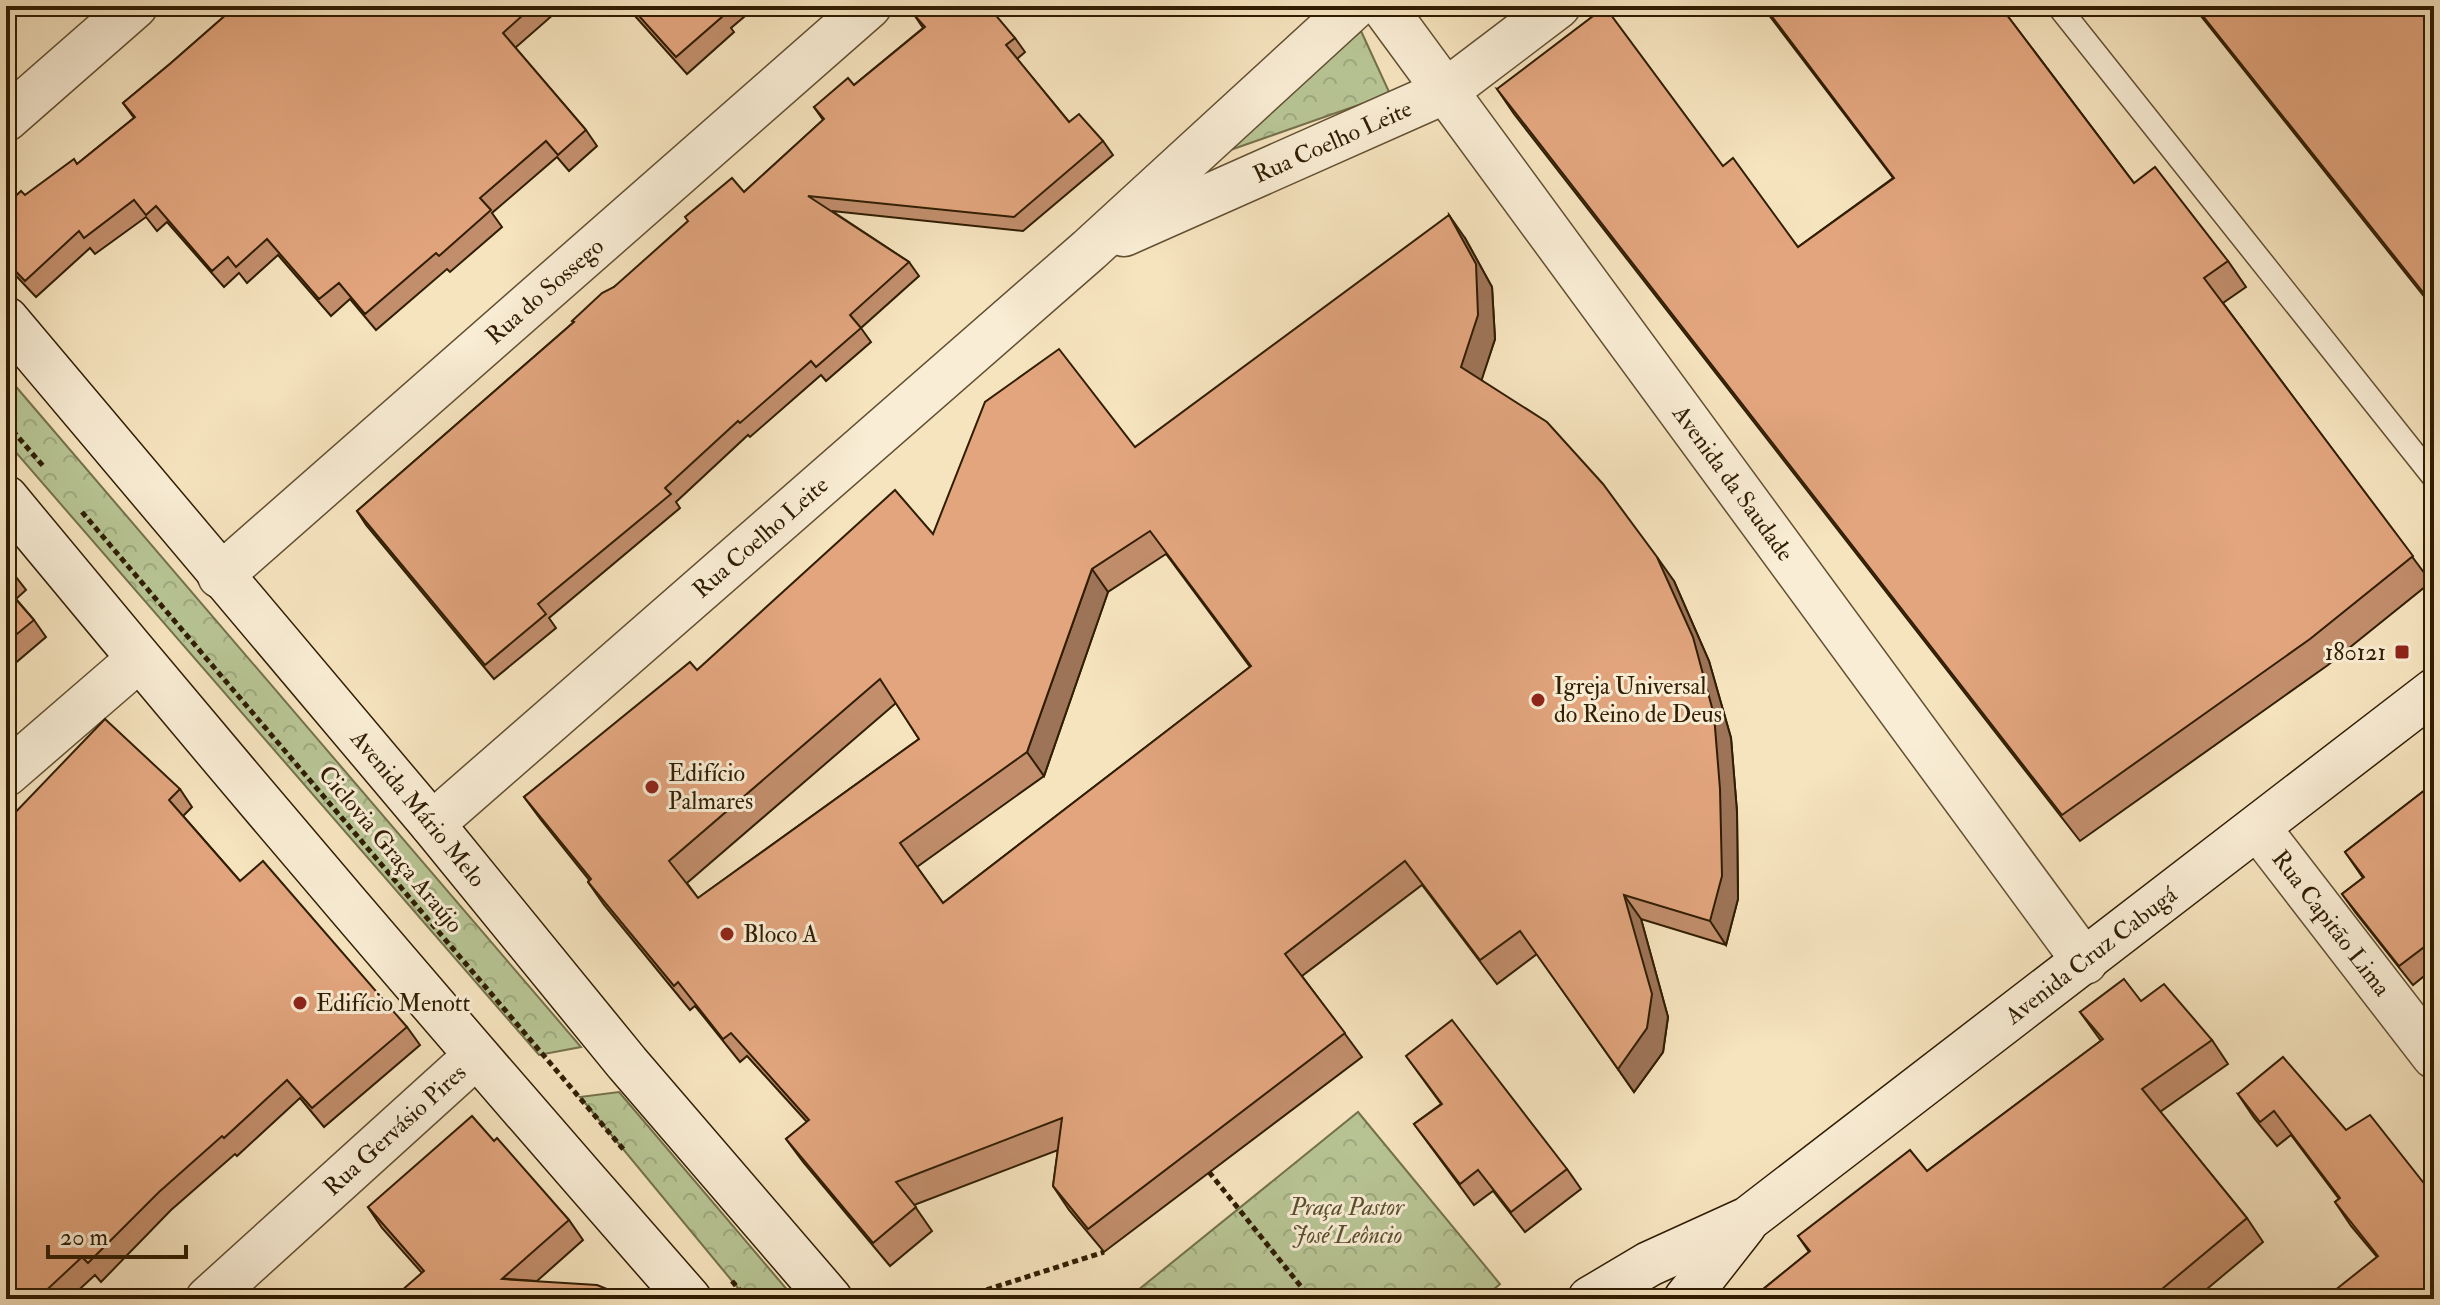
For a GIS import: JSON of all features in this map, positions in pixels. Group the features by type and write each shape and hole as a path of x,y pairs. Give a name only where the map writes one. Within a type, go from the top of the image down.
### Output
{"street":[{"path":"6,119 135,6"},
{"name":"Rua do Sossego","path":"220,576 869,6"},
{"name":"Rua Coelho Leite","path":"432,824 1089,250 1355,6"},
{"name":"Avenida da Saudade","path":"1383,6 2085,962"},
{"name":"Rua Coelho Leite","path":"1089,250 1446,91 1558,6"},
{"name":"Avenida Mário Melo","path":"6,319 432,824 627,1063 830,1299"},
{"path":"6,498 476,1056 689,1299"},
{"path":"6,774 139,659"},
{"name":"Avenida Cruz Cabugá","path":"1590,1299 1649,1264 1748,1219 2434,691"},
{"name":"Rua Capitão Lima","path":"2258,828 2434,1056"},
{"name":"Rua Gervásio Pires","path":"208,1299 476,1056"},
{"name":"Avenida Cruz Cabugá","path":"1686,1299 1748,1219"}],"lane":[{"path":"2058,6 2434,478"}],"path":[{"path":"6,423 47,471"},
{"name":"Ciclovia Graça Araújo","path":"77,507 629,1156"},
{"path":"1209,1172 1311,1299"},
{"path":"958,1299 1104,1252"},
{"path":"727,1275 747,1299"}],"green space":[{"path":"1361,31 1390,94 1219,154"},
{"path":"6,375 581,1047 539,1055 6,441"},
{"path":"619,1092 795,1299 747,1299 580,1097"},
{"name":"Praça Pastor José Leôncio","path":"1358,1112 1500,1284 1482,1299 1127,1299"}],"building":[{"path":"236,6 533,6 503,33 586,130 558,155 546,141 480,198 491,210 365,314 339,283 319,299 267,239 236,267 228,257 212,271 156,206 146,215 134,200 84,238 79,231 25,281 6,261 6,205 21,191 25,195 74,159 77,164 135,117 123,103"},
{"path":"630,6 727,6 720,12 723,16 676,57"},
{"path":"927,6 988,6 1015,38 1006,45 1069,122 1079,114 1103,141 1014,217 808,196 909,262 850,315 861,328 816,367 811,361 740,423 738,421 665,488 671,494 538,604 546,614 485,665 357,511 574,322 602,293 614,287 688,221 685,217 732,178 744,192 824,119 814,107 848,78 854,85 925,27 915,16"},
{"path":"1764,6 2000,6 2134,183 2155,167 2228,261 2204,278 2413,556 2310,639 2062,815 1497,89 1605,7 1723,166 1733,158 1798,247 1894,178"},
{"path":"2195,6 2434,6 2434,306"},
{"path":"1449,215 1476,264 1478,315 1461,367 1547,422 1603,484 1657,557 1693,637 1714,715 1720,789 1722,876 1710,921 1624,895 1652,994 1647,1028 1618,1069 1520,931 1480,960 1405,861 1285,954 1345,1033 1088,1229 1053,1186 1062,1118 896,1182 916,1207 873,1243 786,1139 809,1120 731,1033 723,1039 678,982 674,986 588,882 591,879 524,797 690,662 697,670 895,490 933,534 985,402 1059,349 1135,447","holes":["1150,531 1251,666 943,903 900,843 1027,752 1092,569","880,679 919,739 698,898 669,861"]},
{"path":"6,564 14,573 6,580"},
{"path":"6,588 34,620 6,643"},
{"path":"105,719 180,789 169,800 240,881 263,861 407,1027 312,1108 287,1080 159,1192 88,1263 82,1257 37,1299 6,1299 6,838 16,828 8,820"},
{"path":"2434,783 2434,962 2423,948 2399,966 2342,894 2364,877 2345,852"},
{"path":"2124,979 2141,1001 2164,984 2212,1040 2142,1089 2247,1218 2150,1299 1751,1299 1810,1251 1798,1236 1910,1150 1927,1171 2103,1039 2080,1012"},
{"path":"1452,1020 1567,1169 1511,1212 1478,1170 1460,1184 1414,1124 1442,1104 1406,1056"},
{"path":"2283,1057 2346,1130 2370,1115 2434,1196 2434,1299 2324,1299 2378,1256 2335,1202 2340,1198 2274,1111 2260,1122 2238,1094"},
{"path":"472,1116 494,1141 497,1138 569,1220 502,1279 597,1285 626,1299 392,1299 424,1271 368,1207"}],"place":[{"name":"180121","path":"2402,652"},
{"name":"Igreja Universal do Reino de Deus","path":"1538,700"},
{"name":"Edifício Palmares","path":"652,787"},
{"name":"Bloco A","path":"727,934"},
{"name":"Edifício Menott","path":"300,1003"}]}
